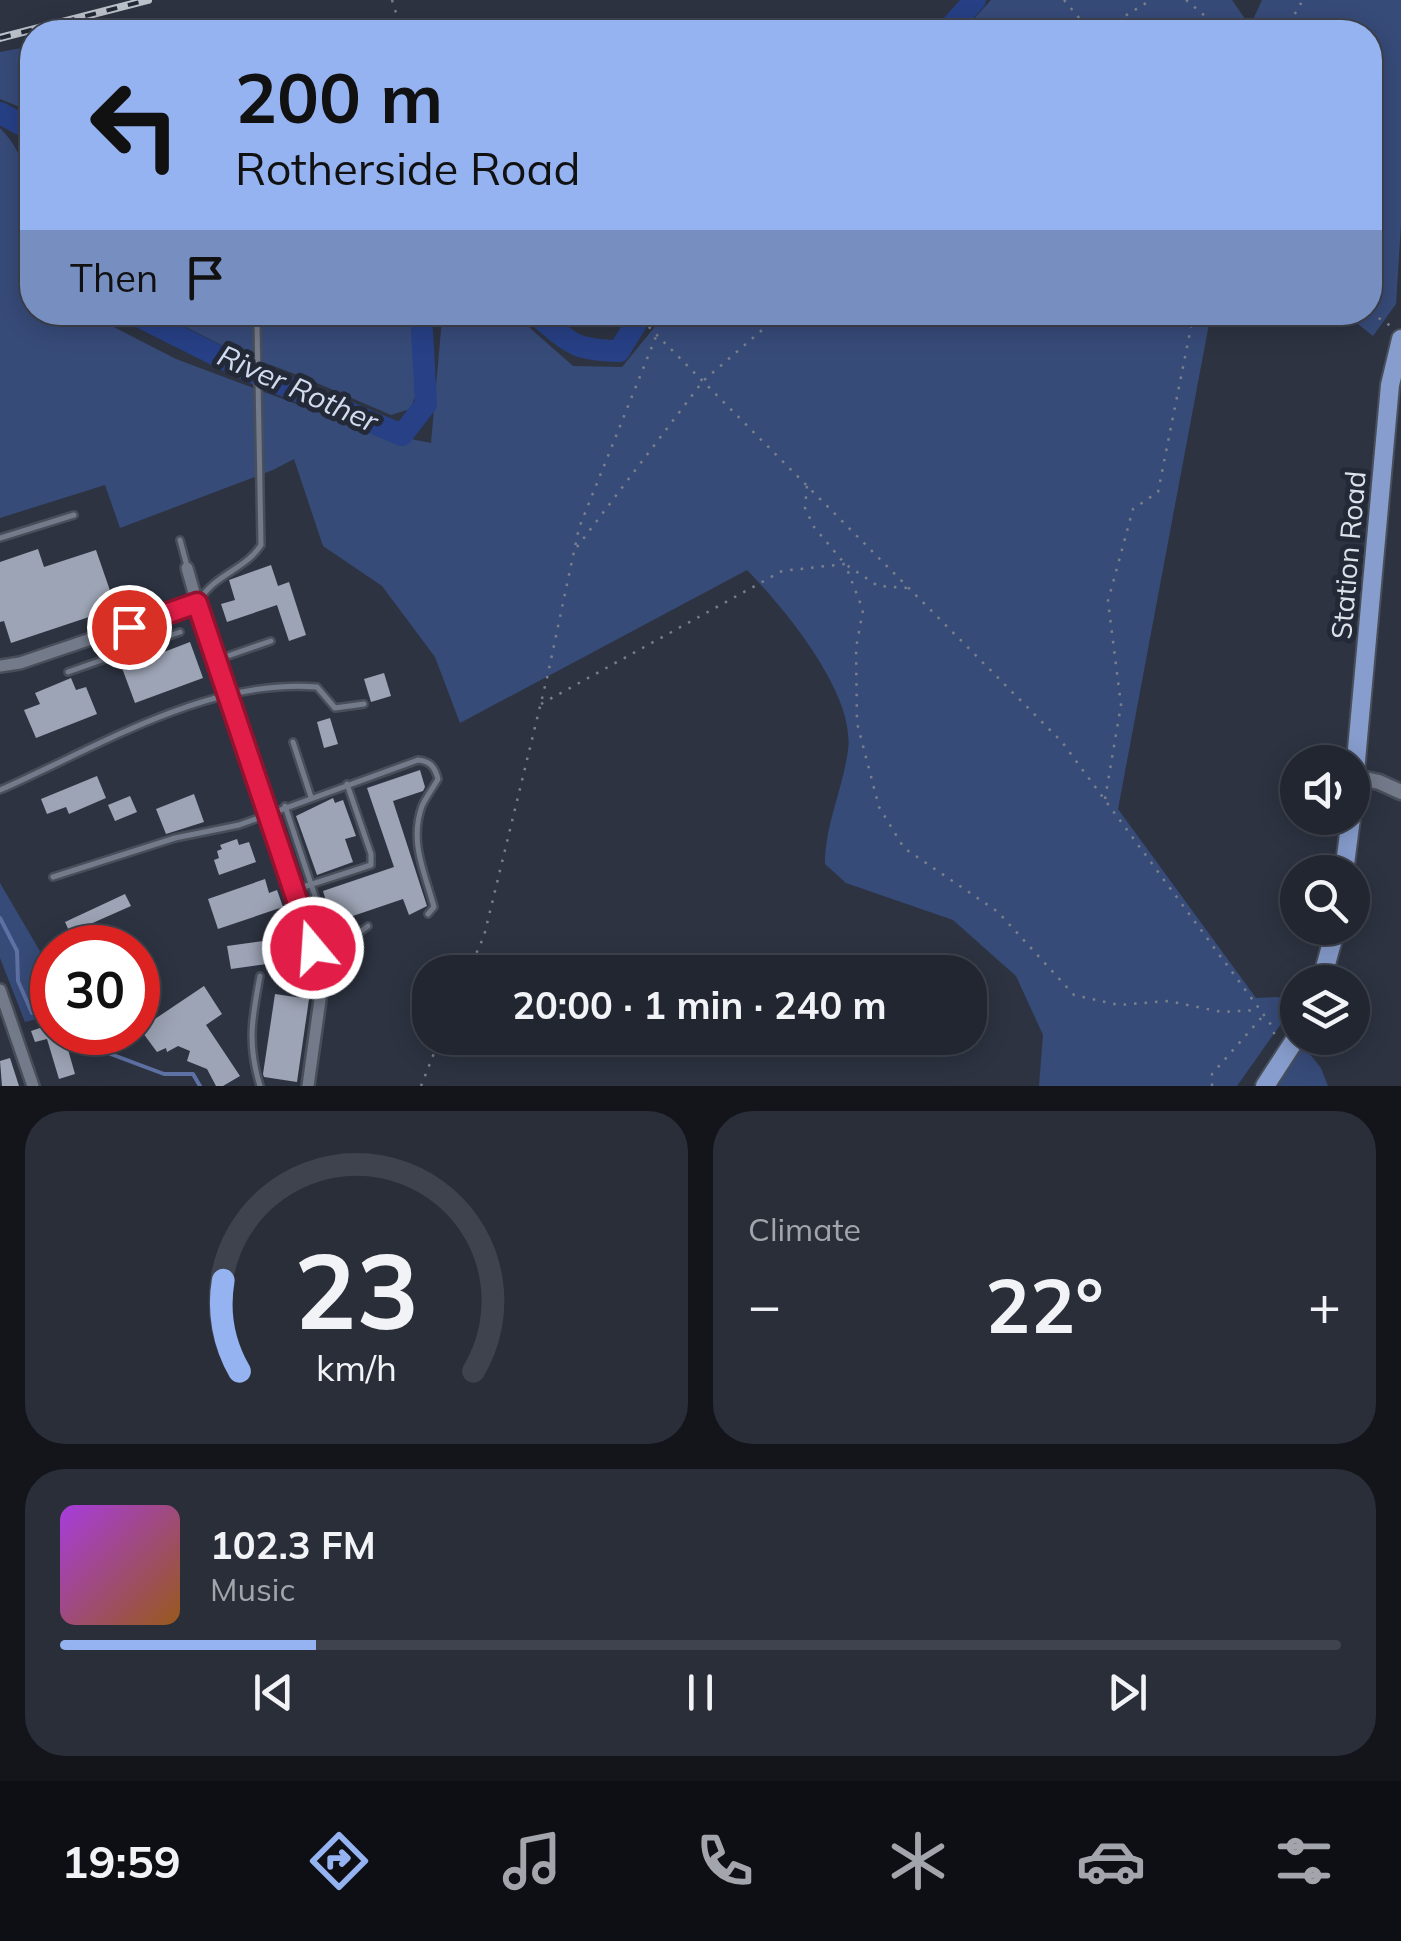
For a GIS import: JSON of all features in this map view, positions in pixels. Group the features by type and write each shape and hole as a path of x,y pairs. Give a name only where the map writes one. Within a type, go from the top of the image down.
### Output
{"main road":[{"name":"Station Road","path":"1359,745 1390,385 1401,336"},
{"path":"1265,1086 1285,1055"}],"street":[{"path":"188,568 323,978 308,1086"},
{"path":"0,666 20,664 197,603"},
{"path":"1370,780 1401,792"},
{"path":"0,990 33,1086"}],"lane":[{"path":"197,603 220,576 255,554 261,545 257,325"},
{"path":"0,538 74,515"},
{"path":"180,540 188,568"},
{"path":"114,632 122,653"},
{"path":"68,672 180,632"},
{"path":"216,660 270,641"},
{"path":"0,790 128,731 228,694 266,686 299,685 317,687 335,708 364,704"},
{"path":"293,742 311,797"},
{"path":"53,877 175,838 215,831 270,814 418,760 432,764 438,779 423,802 415,830 434,908 428,914"},
{"path":"294,890 371,865 371,854 347,784"},
{"path":"285,806 335,950 368,926"},
{"path":"313,948 331,942"},
{"path":"260,976 250,1033 260,1086"}],"path":[{"path":"1064,0 1081,20"},
{"path":"1118,20 1151,0"},
{"path":"1186,0 1210,20"},
{"path":"648,325 1062,742 1272,1026 1282,1060"},
{"path":"575,550 703,380 768,325"},
{"path":"1105,800 1122,705 1108,601 1133,508 1158,492 1191,325"},
{"path":"476,955 484,936 540,704 578,528 657,332"},
{"path":"807,486 804,508 814,527 845,564 878,586 910,588"},
{"path":"845,564 863,610 856,648 857,723 878,807 904,848 998,912 1074,995 1119,1004 1168,1001 1222,1012 1258,1010"},
{"path":"540,704 782,571 845,564"},
{"path":"1212,1086 1212,1074 1262,1016"},
{"path":"421,1086 433,1055"}],"shaded area":[{"path":"991,0 1232,0 1246,20 973,20"},
{"path":"1262,0 1401,0 1401,224 1396,304 1382,323 1382,20 1253,20"},
{"path":"20,48 20,107 0,99 0,52"},
{"path":"0,128 20,159 20,325 110,325 176,359 366,430 431,443 441,325 527,325 573,366 622,367 656,325 1209,325 1118,809 1256,998 1280,998 1280,1025 1237,1086 1039,1086 1043,1035 1016,976 953,920 846,883 825,864 848,750 841,704 814,653 780,606 747,570 460,723 435,657 382,586 323,546 294,459 120,528 105,485 0,518"},
{"path":"182,325 413,325 416,395 410,409 391,415 233,351"},
{"path":"1359,325 1381,325 1373,336"},
{"path":"0,883 30,934 30,1021 25,1022 0,958"},
{"path":"1294,1055 1311,1055 1328,1086 1277,1086"}],"building":[{"path":"38,549 44,567 96,550 116,608 11,643 4,621 0,622 0,562"},
{"path":"271,565 278,586 289,582 306,635 289,641 277,605 227,622 221,604 235,600 229,580"},
{"path":"190,642 203,678 135,703 122,668"},
{"path":"384,673 391,696 371,702 364,679"},
{"path":"71,678 76,690 86,687 97,714 36,738 24,710 40,704 35,693"},
{"path":"330,718 338,744 324,748 317,722"},
{"path":"420,770 423,791 393,801 427,906 409,915 403,899 341,920 344,929 335,932 323,891 394,867 367,788"},
{"path":"97,776 106,798 69,814 66,807 47,814 41,799"},
{"path":"194,794 204,822 166,834 156,809"},
{"path":"130,796 137,812 115,821 108,805"},
{"path":"333,798 335,803 343,800 356,836 345,839 353,862 317,875 296,816"},
{"path":"237,839 239,845 249,842 256,862 219,875 214,860 219,858 220,845"},
{"path":"265,879 269,893 277,890 283,907 218,929 208,899"},
{"path":"125,894 131,906 88,925 65,922"},
{"path":"270,940 274,963 231,969 227,946"},
{"path":"204,986 222,1014 206,1025 240,1076 216,1086 207,1069 187,1061 190,1051 178,1046 167,1052 166,1048 160,1051 160,1016"},
{"path":"275,994 309,999 297,1082 263,1074"},
{"path":"52,1055 70,1055 75,1074 59,1079"},
{"path":"10,1058 19,1086 2,1086 0,1061"}],"waterway":[{"name":"River Rother","path":"957,20 975,0"},
{"name":"River Rother","path":"0,113 20,124"},
{"name":"River Rother","path":"156,325 240,367 402,435 426,404 422,325"},
{"name":"River Rother","path":"549,325 580,346 619,351 635,325"},
{"path":"0,918 17,951 18,981 30,1008"},
{"path":"113,1055 164,1074 193,1074 200,1086"}],"railway":[{"path":"70,20 148,0"},
{"path":"0,38 20,33"}],"route":[{"path":"129,627 197,603 313,948"}]}
